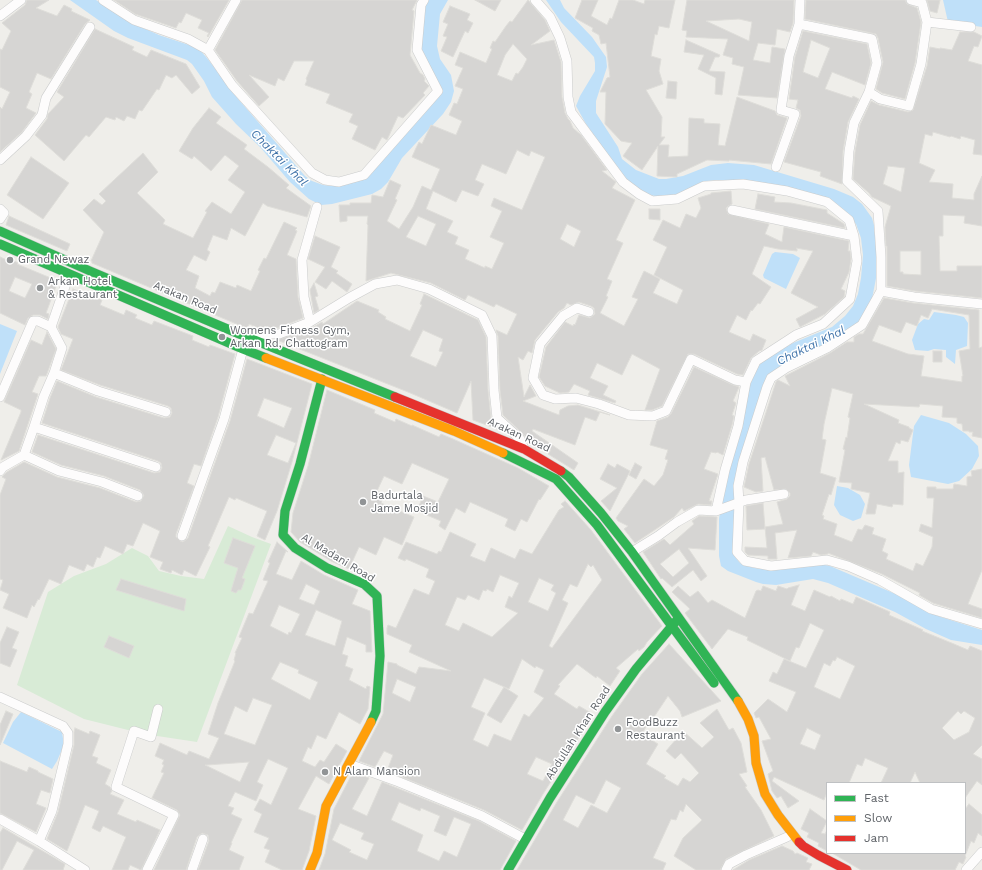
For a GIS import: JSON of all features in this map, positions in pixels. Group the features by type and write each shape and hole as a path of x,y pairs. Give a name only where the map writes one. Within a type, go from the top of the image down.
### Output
{"main road":[{"name":"Arakan Road","path":"0,230 90,271 237,333 524,449 558,468 601,513 632,552 740,704 748,719 754,736 756,763 765,794 778,815 803,846 847,870"},
{"name":"Arakan Road","path":"0,244 242,349 454,431 521,461 556,479 597,525 736,711 747,736 752,770 763,800 787,837 803,851 837,870"},
{"name":"Al Madani Road","path":"310,870 317,854 326,806 376,711 380,656 377,596 364,584 327,568 295,548 283,536 285,511 300,464 322,379"},
{"name":"Abdullah Khan Road","path":"508,870 525,839 604,712 636,669 679,617"}],"street":[{"path":"0,16 21,0"},
{"path":"103,0 134,20 188,39 208,50 232,84 312,173 325,180 339,182 364,175 438,90 417,50 421,5 424,0"},
{"path":"208,50 236,0"},
{"path":"535,0 550,17 560,38 567,61 568,97 571,112 623,182 639,194 652,200 677,199 704,186 743,184 787,191 827,202 849,220 854,236 856,262 850,299 823,324 796,335 756,361 746,382 738,426 725,470 716,511"},
{"path":"776,167 795,114 781,110 789,56 799,24 800,0"},
{"path":"869,92 880,99 909,106 921,64 928,22 922,3 911,0"},
{"path":"928,22 971,27"},
{"path":"799,24 872,39 877,63 869,92 854,123 849,151 847,181 878,211 881,257 881,291 862,325 827,348 786,368 771,378 743,462 738,486 737,552 745,562 771,566 827,560 848,566 880,580 931,609 982,624"},
{"path":"0,160 26,136 42,115 46,98 90,27"},
{"path":"310,322 304,297 302,260 317,207"},
{"path":"0,209 4,213 0,219"},
{"path":"732,210 854,236"},
{"path":"51,327 69,275"},
{"path":"237,333 279,334 310,322 375,284 397,280 429,289 482,315 492,336 494,390 497,418 520,439 524,449"},
{"path":"881,291 914,297 982,304"},
{"path":"589,312 577,308 562,316 540,344 532,378 543,395 555,399 576,398 599,404 629,415 653,416 666,411 690,359 735,380 746,382"},
{"path":"0,397 33,321 38,321 51,327 62,348 54,373 44,396 24,455 3,467 0,471"},
{"path":"182,536 224,419 242,349"},
{"path":"54,373 98,391 166,412"},
{"path":"34,427 156,467"},
{"path":"24,455 59,471 102,482 138,496"},
{"path":"632,552 698,510 716,511 738,503 784,494"},
{"path":"0,697 63,726 68,733 68,744 52,811 39,841"},
{"path":"147,870 174,815 116,787 134,731 151,737 158,709"},
{"path":"349,764 399,782 482,816 525,839"},
{"path":"0,819 39,841 85,870"},
{"path":"726,870 729,864 787,837"},
{"path":"192,870 203,839"},
{"path":"966,870 982,852"}],"green space":[{"path":"228,526 271,544 197,742 144,734 84,719 17,685 48,592 74,576 106,564 132,548 148,556 159,571 204,579"}],"water":[{"name":"Chaktai Khal","path":"70,0 96,0 132,23 159,35 198,48 239,100 305,176 312,181 323,185 332,186 347,183 363,178 374,170 438,94 421,49 425,5 428,0 448,0 440,14 437,46 440,59 451,75 454,91 451,102 443,114 402,158 388,182 381,189 372,194 332,204 321,205 309,199 290,182 260,147 236,124 212,97 204,81 192,64 187,60 128,38 114,31"},
{"name":"Chaktai Khal","path":"546,0 560,0 564,8 592,37 606,57 607,67 596,101 596,113 618,147 622,159 636,170 659,179 666,179 683,176 711,165 728,163 754,165 834,189 853,197 862,204 872,218 878,268 872,299 865,314 855,327 774,374 740,468 735,557 740,563 754,568 772,570 820,564 830,566 898,595 941,617 982,630 982,645 951,640 926,629 895,612 828,583 813,579 776,585 763,584 728,571 721,566 719,556 719,519 722,496 751,380 758,364 769,356 793,343 832,327 845,316 853,306 858,294 861,278 863,255 861,238 856,224 838,207 773,185 734,180 715,180 707,181 678,194 663,198 647,194 632,185 623,177 586,124 576,106 580,96 595,71 594,57 561,22"},
{"path":"943,0 982,0 982,27 948,22"},
{"path":"775,252 793,254 800,258 786,289 764,278 763,275 772,254"},
{"path":"934,312 964,317 968,323 967,346 956,350 955,364 946,357 946,350 915,350 912,340 918,324 924,319 929,320"},
{"path":"0,324 17,331 0,374"},
{"path":"921,415 949,423 966,434 978,446 979,456 972,469 959,481 948,484 911,477 909,465 914,426"},
{"path":"837,486 848,488 860,495 865,504 861,518 853,521 840,515 834,505"},
{"path":"21,712 62,732 64,745 52,769 3,743 13,722"}],"building":[{"path":"27,0 49,0 36,8 57,16 64,5 72,9 71,11 90,20 85,24 51,79 37,73 29,92 32,94 26,108 36,113 22,132 0,152 0,107 2,109 10,92 0,87 0,49 2,50 11,31 2,23 25,5"},
{"path":"114,0 229,0 208,37 207,36 209,33 198,28 202,20 186,13 181,23 179,22 176,28 135,14"},
{"path":"242,0 417,0 412,10 414,11 410,55 420,73 423,75 425,79 424,81 429,86 423,93 425,95 403,118 398,116 387,140 382,137 375,150 352,139 358,126 349,122 353,114 326,103 330,94 305,85 314,61 294,61 284,81 278,78 275,86 249,75 269,97 259,106 237,81 215,50"},
{"path":"475,0 501,0 495,11"},
{"path":"528,0 545,20 550,31 531,45 554,40 561,62 562,97 565,113 568,119 573,128 581,135 607,170 602,171 616,182 612,188 635,200 616,240 623,243 607,279 612,281 606,296 608,297 600,313 624,326 638,299 632,297 644,271 660,279 653,293 677,304 683,290 654,275 667,247 653,240 663,220 680,228 686,214 696,218 701,208 698,198 711,193 731,191 732,204 726,208 728,214 769,224 765,234 782,242 784,227 849,241 848,251 850,251 851,259 849,272 841,289 845,291 844,297 825,314 800,327 796,319 818,307 791,293 813,251 796,248 797,251 764,246 752,274 771,287 760,304 758,303 752,311 751,310 746,320 737,315 729,332 750,341 753,334 766,340 762,350 751,358 743,375 737,374 694,354 688,354 662,406 652,410 645,410 660,369 632,354 622,375 597,363 590,378 608,386 603,395 616,401 615,403 588,395 590,391 574,384 569,392 560,393 545,386 539,377 546,347 565,322 573,326 574,324 575,325 579,315 590,318 595,314 594,308 591,306 579,302 571,305 567,303 535,340 532,353 528,351 523,360 518,357 524,397 530,385 536,396 523,401 559,415 560,410 568,406 578,405 610,415 600,412 596,421 585,417 575,445 533,429 532,431 578,463 574,470 548,454 551,450 527,439 503,415 500,390 498,336 496,330 507,335 517,314 496,304 494,307 468,295 465,300 431,283 391,273 366,281 368,216 347,216 347,221 340,222 339,205 350,205 350,203 371,203 372,195 383,197 390,180 401,185 395,199 397,200 387,221 399,229 413,207 422,186 431,190 440,169 412,157 419,142 422,144 431,125 456,135 462,121 449,115 454,103 457,104 463,89 455,86 463,68 455,65 460,52 486,63 492,49 490,48 493,41 495,42 510,21 512,22","holes":["513,44 527,59 523,67 518,74 516,73 512,81 497,75 505,55","517,150 529,156 531,151 545,157 522,210 494,198 491,206 502,211 490,237 504,243 492,269 485,266 485,268 465,259 469,250 455,244 458,237 447,232 453,221 426,209 433,191 456,202 462,190 478,196 484,184 475,180 482,164 506,174","418,216 436,224 426,246 406,237","567,224 581,231 574,247 560,239"]},
{"path":"582,0 598,0 591,16 607,25 610,18 612,19 619,0 633,0 644,4 645,0 675,0 669,28 659,26 657,35 655,34 651,56 661,59 659,71 663,84 646,90 662,117 661,137 665,137 659,145 669,145 668,157 688,156 689,118 704,119 704,123 720,124 718,145 725,146 737,97 775,111 777,115 787,118 771,164 729,160 707,160 677,174 677,177 657,176 658,146 642,170 623,156 632,143 621,141 605,124 606,92 600,92 607,78 610,77 606,43 601,44 599,35 592,31 593,28 575,18"},
{"path":"687,0 794,0 793,23 790,32 777,29 775,45 758,43 753,60 770,63 772,47 785,49 777,98 738,95 744,67 732,64 733,58 723,55 728,39 686,37 687,31 682,30","holes":["739,19 752,22 749,41 706,21"]},
{"path":"806,0 905,0 907,4 917,8 921,22 915,63 905,99 882,93 876,89 883,62 876,34 805,19"},
{"path":"927,0 940,0 937,13 930,11"},
{"path":"450,6 470,14 467,20 473,23 468,33 465,31 453,57 441,51 447,37 443,36 448,24 443,22"},
{"path":"95,29 134,47 132,50 147,57 151,50 186,64 200,87 192,94 176,75 172,78 166,75 159,90 157,89 142,111 139,110 135,119 127,116 124,121 116,117 115,120 106,117 89,137 86,135 64,161 35,135 47,119 48,114 64,97 57,92"},
{"path":"803,31 867,44 871,63 865,85 832,72 825,89 859,99 848,122 843,151 842,184 820,176 821,172 784,162 801,116 800,110 796,108 798,100 789,99 795,57","holes":["811,40 830,48 818,78 803,72"]},
{"path":"960,32 974,32 982,36 978,47 974,46 968,61 982,65 982,155 973,154 975,140 961,136 960,139 933,132 932,136 925,134 919,163 935,170 929,182 953,184 952,198 974,200 974,194 982,176 982,226 964,223 965,216 943,215 943,236 939,236 940,271 957,271 957,266 982,266 982,298 915,291 887,286 887,246 885,227 891,206 872,197 853,179 855,152 860,125 871,101 879,105 908,112 913,110 927,66 930,47 952,50","holes":["888,166 905,168 901,192 883,184","900,251 921,251 921,275 903,274 903,272 900,272"]},
{"path":"686,40 720,55 719,57 715,57 709,71 725,72 722,95 715,94 716,78 698,69 704,55 684,52"},
{"path":"668,81 677,82 676,99 666,98"},
{"path":"209,108 221,117 216,123 247,145 244,149 289,185 286,188 311,206 307,217 267,206 263,203 245,236 231,228 227,240 213,235 207,250 210,252 206,261 194,255 186,270 199,276 195,288 210,296 212,292 215,293 220,282 236,288 237,285 251,291 260,271 258,270 264,258 266,259 284,222 297,228 287,255 296,259 298,297 303,318 278,328 259,328 249,324 248,328 246,328 92,263 91,261 104,232 83,210 94,199 102,205 106,201 99,194 143,153 158,172 137,193 165,220 163,224 193,238 207,212 205,211 212,202 231,214 245,192 228,180 239,166 225,155 211,171 194,156 192,159 179,151 193,128"},
{"path":"31,157 69,183 43,219 7,195"},
{"path":"758,194 775,197 774,202 791,203 827,210 827,213 844,224 845,228 755,209"},
{"path":"649,209 660,209 660,220 649,219"},
{"path":"9,216 70,244 67,251 6,225"},
{"path":"315,236 340,247 331,267 338,271 336,273 352,284 347,292 332,281 326,289 315,282 325,267 308,259"},
{"path":"0,257 7,260 9,258 18,263 17,264 58,281 46,313 49,314 48,319 40,315 33,315 28,318 25,325 0,313","holes":["15,277 32,284 25,298 9,291"]},
{"path":"314,283 318,296 315,297 319,310 314,313 310,290"},
{"path":"73,289 102,300 100,305 124,315 126,310 137,315 135,318 152,325 154,321 193,336 192,340 209,347 210,345 235,354 218,417 201,466 194,464 187,483 194,486 176,534 176,537 183,542 188,538 230,421 247,359 312,384 292,462 277,511 265,540 257,536 267,511 236,498 235,500 229,497 208,546 210,547 196,576 184,570 182,575 172,570 171,573 160,569 163,562 150,557 160,531 143,523 133,546 127,544 123,554 105,546 100,558 97,557 93,567 87,564 84,571 69,565 61,584 49,579 39,600 38,599 34,607 32,605 27,618 3,608 9,594 0,590 3,580 0,579 0,495 6,479 2,477 7,472 24,462 57,477 100,488 136,502 141,501 144,495 140,490 104,476 61,465 32,452 38,435 154,473 160,472 162,468 161,463 158,461 42,423 57,381 96,397 164,418 170,417 172,413 171,408 168,406 100,385 61,370 73,339 61,334 58,327","holes":["264,398 292,408 284,428 257,416","276,435 296,443 288,463 267,455"]},
{"path":"424,294 478,320 486,337 488,390 491,419 501,429 500,430 473,420 471,381 457,413 277,340 312,328 322,322 323,324 357,301 379,310 378,312 386,317 385,319 410,331 422,305 420,304","holes":["423,330 443,339 439,351 443,352 436,367 410,356"]},
{"path":"884,298 913,303 979,310 979,348 982,347 982,438 972,436 973,432 963,431 962,424 957,423 957,418 942,417 943,406 920,404 919,407 864,404 899,420 898,423 913,430 908,442 901,440 900,444 896,442 888,461 898,461 898,473 904,472 903,505 893,504 892,507 877,504 875,514 866,514 870,493 851,489 852,483 839,482 845,450 843,449 846,437 847,438 850,418 848,417 853,394 832,388 824,424 822,439 826,440 820,473 836,478 831,495 829,494 822,515 824,516 823,519 837,524 834,535 852,542 858,529 862,530 865,525 874,528 872,534 886,539 882,551 888,554 886,559 913,571 916,563 923,566 932,547 933,537 919,531 921,524 932,528 934,498 927,498 927,487 936,487 936,489 953,489 954,484 967,486 967,477 972,476 971,471 982,469 982,570 968,604 982,609 982,618 933,603 919,595 920,593 882,574 828,553 821,555 813,552 811,556 788,558 797,530 775,533 777,559 768,559 768,556 748,555 745,552 745,547 767,548 765,527 783,524 777,502 787,499 790,496 790,493 786,489 774,490 765,457 761,458 763,491 756,492 744,487 749,464 776,382 778,380 790,386 785,376 830,353 847,342 854,342 854,337 859,334 863,334","holes":["932,309 969,315 970,349 959,351 963,376 962,382 921,376 924,356 908,354 872,341 879,325 901,333 906,322 917,326 921,315 928,318"]},
{"path":"47,332 56,349 46,376 39,376 32,392 38,394 19,451 1,460 21,412 21,410 4,402 31,340 42,345"},
{"path":"933,351 942,351 942,362 933,362"},
{"path":"694,367 739,387 733,401 736,403 732,415 734,416 723,455 717,452 711,452 704,469 718,474 709,501 712,501 711,505 698,504 684,511 682,508 674,517 635,543 624,529 628,526 618,521 616,518 644,479 654,486 663,475 668,460 665,459 668,450 650,445 657,421 668,417 671,414"},
{"path":"327,390 375,410 374,413 395,422 396,419 439,437 441,434 453,439 518,468 549,486 540,500 539,499 527,522 521,519 515,531 505,526 508,519 470,502 465,513 456,508 445,530 439,526 441,521 417,511 423,496 438,502 449,479 412,463 402,484 384,476 377,491 381,493 379,499 382,500 381,503 414,517 402,545 384,537 376,555 359,547 349,569 331,561 300,542 291,532 293,513 308,466"},
{"path":"635,463 642,467 636,479 629,475"},
{"path":"608,464 615,468 617,464 630,471 610,511 601,501 617,488 600,479"},
{"path":"565,501 591,530 662,626 644,647 639,651 638,649 616,668 620,671 610,686 577,664 558,685 560,686 554,694 577,709 579,706 591,713 579,733 581,734 522,830 484,810 387,771 393,755 384,751 375,767 359,761 383,714 388,662 397,664 416,674 419,667 451,671 409,652 412,645 387,634 388,625 396,628 414,589 429,595 435,581 426,577 429,569 406,559 405,561 398,558 406,542 437,554 439,551 441,552 450,532 476,544 470,556 485,562 491,548 515,559 520,549 532,554 559,510 564,507 561,504","holes":["588,564 591,567 593,565 602,580 552,648 549,646 568,603 562,600 570,584 577,587","500,575 519,583 512,598 509,596 505,607 518,613 492,637 463,623 459,631 445,625 457,597 465,600 468,595 479,600 483,590 486,591 487,589 493,592","539,578 554,585 551,590 556,593 548,611 528,602","522,659 535,668 536,666 544,670 534,692 544,698 529,717 524,714 511,741 494,734 488,747 473,740 485,713 471,707 484,678 509,689","397,679 416,687 410,702 392,693","536,757 552,764 543,781 527,774"]},
{"path":"763,503 765,529 747,530 746,506"},
{"path":"699,516 717,517 715,550 688,548 707,576 701,581 693,570 672,587 662,578 661,579 643,552 664,539 670,545 694,524 692,521","holes":["679,549 689,563 673,577 660,564"]},
{"path":"233,538 255,546 242,578 245,579 241,590 238,590 236,593 231,591 238,568 224,563"},
{"path":"277,542 288,552 286,551 276,574 292,580 301,561 324,575 358,590 352,604 370,611 372,652 366,652 366,645 347,637 342,654 348,656 345,666 353,669 349,680 366,689 367,686 370,687 368,709 360,724 339,712 326,739 317,735 311,749 308,747 302,761 315,767 320,760 324,762 336,744 347,751 329,784 316,776 298,809 316,816 309,851 302,870 282,870 265,862 270,850 264,848 269,838 254,832 262,814 254,810 260,799 271,805 288,768 268,759 257,782 263,785 256,801 235,792 228,806 234,808 231,814 242,819 229,850 244,857 239,870 198,870 209,841 208,835 202,833 197,837 186,870 154,870 180,815 177,810 152,798 164,773 161,772 164,765 162,764 164,760 155,756 160,743 187,755 189,751 209,759 219,738 208,734 218,703 235,661 235,653 242,638 239,637 249,613 253,614 268,581 263,580 270,563 268,562","holes":["306,584 320,591 314,605 299,599","279,605 300,614 291,633 289,632 288,635 270,626","316,610 342,621 335,646 305,635","280,662 299,670 298,673 318,682 310,700 271,679","253,698 272,705 255,745 224,734 235,706 247,712","249,762 240,782 205,765 207,765"]},
{"path":"121,579 186,599 184,611 116,590"},
{"path":"799,585 791,605 805,611 814,590 840,601 841,599 853,604 856,597 890,612 889,615 923,630 922,631 968,650 970,646 982,651 982,745 973,754 982,759 982,785 977,781 966,797 966,782 920,782 915,772 910,782 881,782 888,768 865,758 862,766 857,764 849,782 826,782 826,795 824,800 774,777 772,781 799,801 788,808 781,796 777,798 772,791 768,774 773,771 762,741 771,739 759,717 756,718 754,713 768,699 787,712 796,692 769,681 773,672 777,674 784,659 806,668 824,630 810,623 799,648 796,647 790,661 747,640 748,637 728,629 712,649 685,613 690,609 672,592 678,586 690,597 698,591 708,603 712,600 745,618 756,591 761,591 763,586 776,591 778,586 787,589","holes":["837,657 855,666 840,699 814,687 824,663 830,666 833,660 835,661","958,711 961,714 964,711 975,718 969,732 954,740 942,728","807,728 821,735 815,750 800,744"]},
{"path":"7,627 19,632 12,648 17,650 10,667 0,663 0,643"},
{"path":"109,636 134,646 129,658 104,647"},
{"path":"669,644 721,701 682,717 680,711 668,696 654,717 652,716 642,734 658,744 646,764 666,776 664,778 678,786 683,778 690,782 699,773 681,753 675,759 666,751 683,731 702,748 714,737 700,723 717,709 729,730 733,728 741,743 747,772 739,774 747,786 745,787 761,810 774,836 726,859 720,870 696,870 674,856 683,838 702,820 686,804 683,812 680,810 676,820 671,819 653,858 666,863 663,870 517,870 557,802 612,716 642,674","holes":["606,780 621,788 607,813 591,805 578,828 563,820 576,795 594,804"]},
{"path":"504,687 518,696 501,723 487,715"},
{"path":"6,711 13,714 0,745 0,725"},
{"path":"75,728 89,734 90,731 100,735 92,756 98,758 96,763 111,770 105,784 110,787 112,791 110,794 124,800 117,814 136,822 137,820 160,830 141,870 130,865 128,870 112,870 126,837 103,826 100,832 92,828 99,811 85,805 67,851 47,839 58,812 74,745"},
{"path":"0,761 27,772 29,767 53,779 50,793 41,790 36,804 46,808 36,832 0,813"},
{"path":"353,772 369,778 352,809 367,816 382,782 479,821 516,841 500,870 319,870 325,854 334,809","holes":["399,802 420,811 421,808 440,816 434,831 446,836 454,817 471,824 457,857 444,851 439,861 417,851 423,835 391,820","340,823 364,833 361,839 374,844 367,860 349,852 351,850 332,840"]},
{"path":"969,804 982,815 982,836 978,833 974,843 971,841 966,854 966,808"},
{"path":"810,809 826,820 821,833 825,834 826,832 826,850 818,846 819,843 807,837 809,833 801,829"},
{"path":"3,828 65,864 63,870 23,870 34,850 17,841 2,870 0,870 0,833"},
{"path":"782,846 793,851 795,854 797,853 808,858 806,862 812,864 809,870 733,870 749,860"},
{"path":"834,854 966,854 963,864 959,862 955,870 861,870"}],"traffic: fast":[{"path":"0,231 237,333 395,397"},
{"path":"0,244 266,358"},
{"path":"322,379 300,464 285,511 283,535 295,548 327,568 364,584 377,596 380,656 376,711 371,722"},
{"path":"503,453 556,479 597,525 714,683"},
{"path":"561,471 569,477 601,513 632,552 738,701"},
{"path":"508,870 550,798 605,712 636,669 677,620"}],"traffic: slow":[{"path":"266,358 454,431 503,453"},
{"path":"738,701 748,719 754,736 756,763 765,794 778,815 799,842"},
{"path":"310,870 317,853 326,806 371,722"}],"traffic: jam":[{"path":"395,397 524,449 561,471"},
{"path":"799,842 818,855 847,870"}],"place":[{"name":"Grand Newaz","path":"10,260"},
{"name":"Arkan Hotel & Restaurant","path":"40,288"},
{"name":"Womens Fitness Gym, Arkan Rd, Chattogram","path":"222,337"},
{"name":"Badurtala Jame Mosjid","path":"363,502"},
{"name":"FoodBuzz Restaurant","path":"618,729"},
{"name":"N Alam Mansion","path":"325,772"}]}
